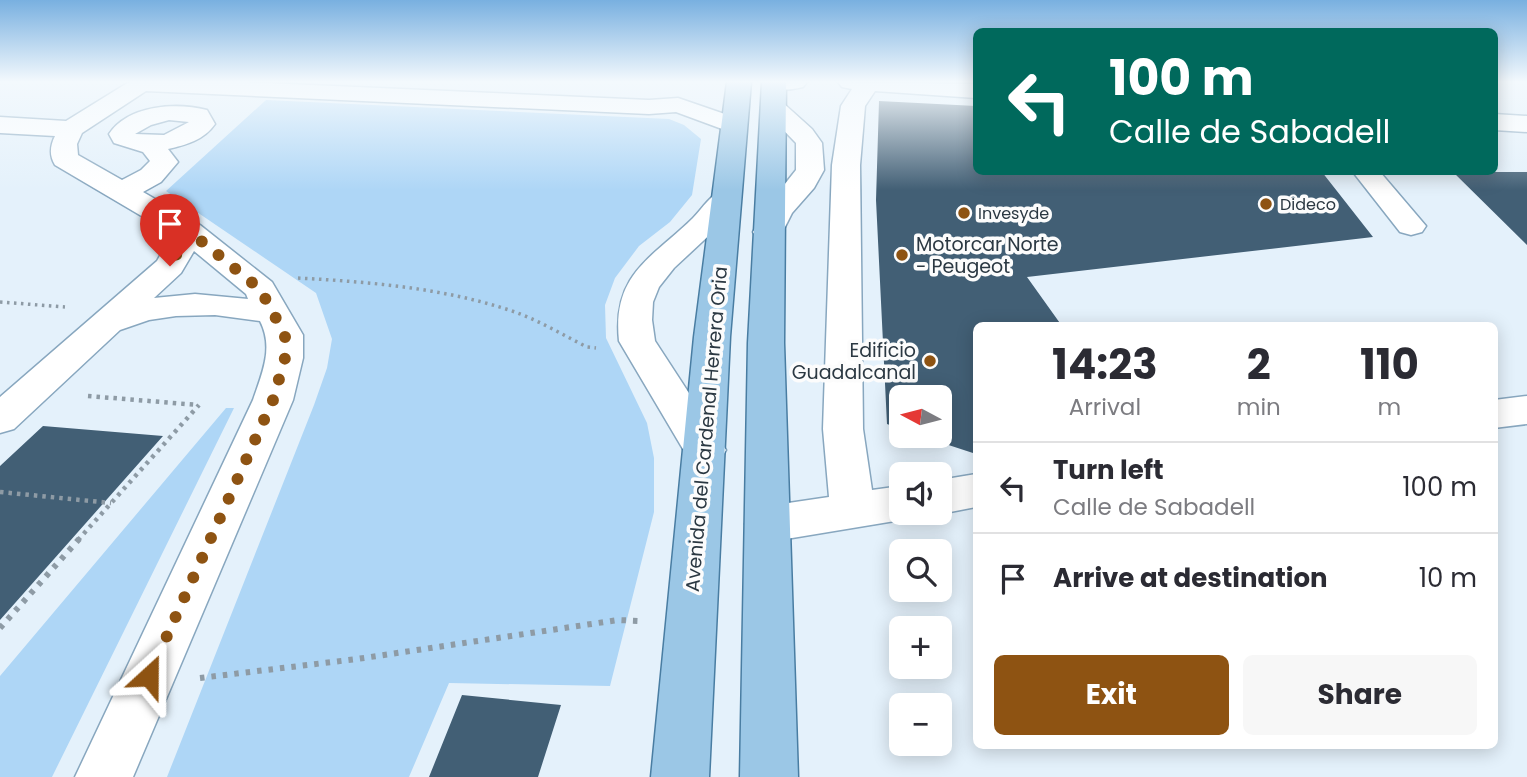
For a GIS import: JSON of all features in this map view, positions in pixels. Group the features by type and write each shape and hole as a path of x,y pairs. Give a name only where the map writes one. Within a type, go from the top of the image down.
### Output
{"main road":[{"name":"Avenida del Cardenal Herrera Oria","path":"680,777 725,199 734,118"},
{"path":"769,777 768,232 777,118"}],"street":[{"path":"88,118 71,129 64,144 65,159 189,231 260,289 282,297"},
{"path":"722,118 733,125"},
{"path":"768,232 779,210 804,182 810,170 809,143 795,118"},
{"path":"852,118 846,165 843,429 852,510"},
{"path":"1498,122 1527,124"},
{"path":"0,125 71,129"},
{"path":"121,192 151,176 163,162 150,144"},
{"path":"1368,175 1411,226"},
{"path":"705,450 637,341 633,325 635,303 642,284 661,261 705,223 725,199"},
{"path":"0,419 170,266 189,231"},
{"path":"103,327 128,316 175,304 239,307 282,297"},
{"path":"104,777 273,400 285,358 282,297"},
{"path":"1498,414 1527,410"},
{"path":"952,495 973,492"},
{"path":"768,524 889,505"}],"path":[{"path":"282,297 296,278 453,296 516,313 587,347 599,348"},
{"path":"0,302 66,307"},
{"path":"0,628 199,405 87,396"},
{"path":"0,492 112,503"},
{"path":"200,678 265,673 414,653 618,620 640,621"}],"shaded area":[{"path":"246,118 653,118 669,119 684,125 701,139 692,195 670,222 639,246 615,278 605,305 606,338 647,423 654,458 654,512 610,686 449,683 409,777 167,777 314,405 327,368 332,339 316,293 166,191"},
{"path":"226,408 234,408 52,777 0,777 0,676"}],"building":[{"path":"878,118 973,118 973,175 1324,175 1373,237 1027,277 1059,322 973,322 973,453 952,446 952,385 889,385 889,425 876,200"},
{"path":"1527,172 1527,245 1456,175"},
{"path":"43,426 163,436 0,620 0,466"},
{"path":"462,695 561,705 538,777 429,777"}],"place":[{"name":"Dideco","path":"1266,204"},
{"name":"Invesyde","path":"964,213"},
{"name":"Motorcar Norte - Peugeot","path":"902,255"},
{"name":"Edificio Guadalcanal","path":"930,361"}],"route":[{"path":"149,676 273,400 285,358 285,335 260,289 189,231 170,266"}]}
